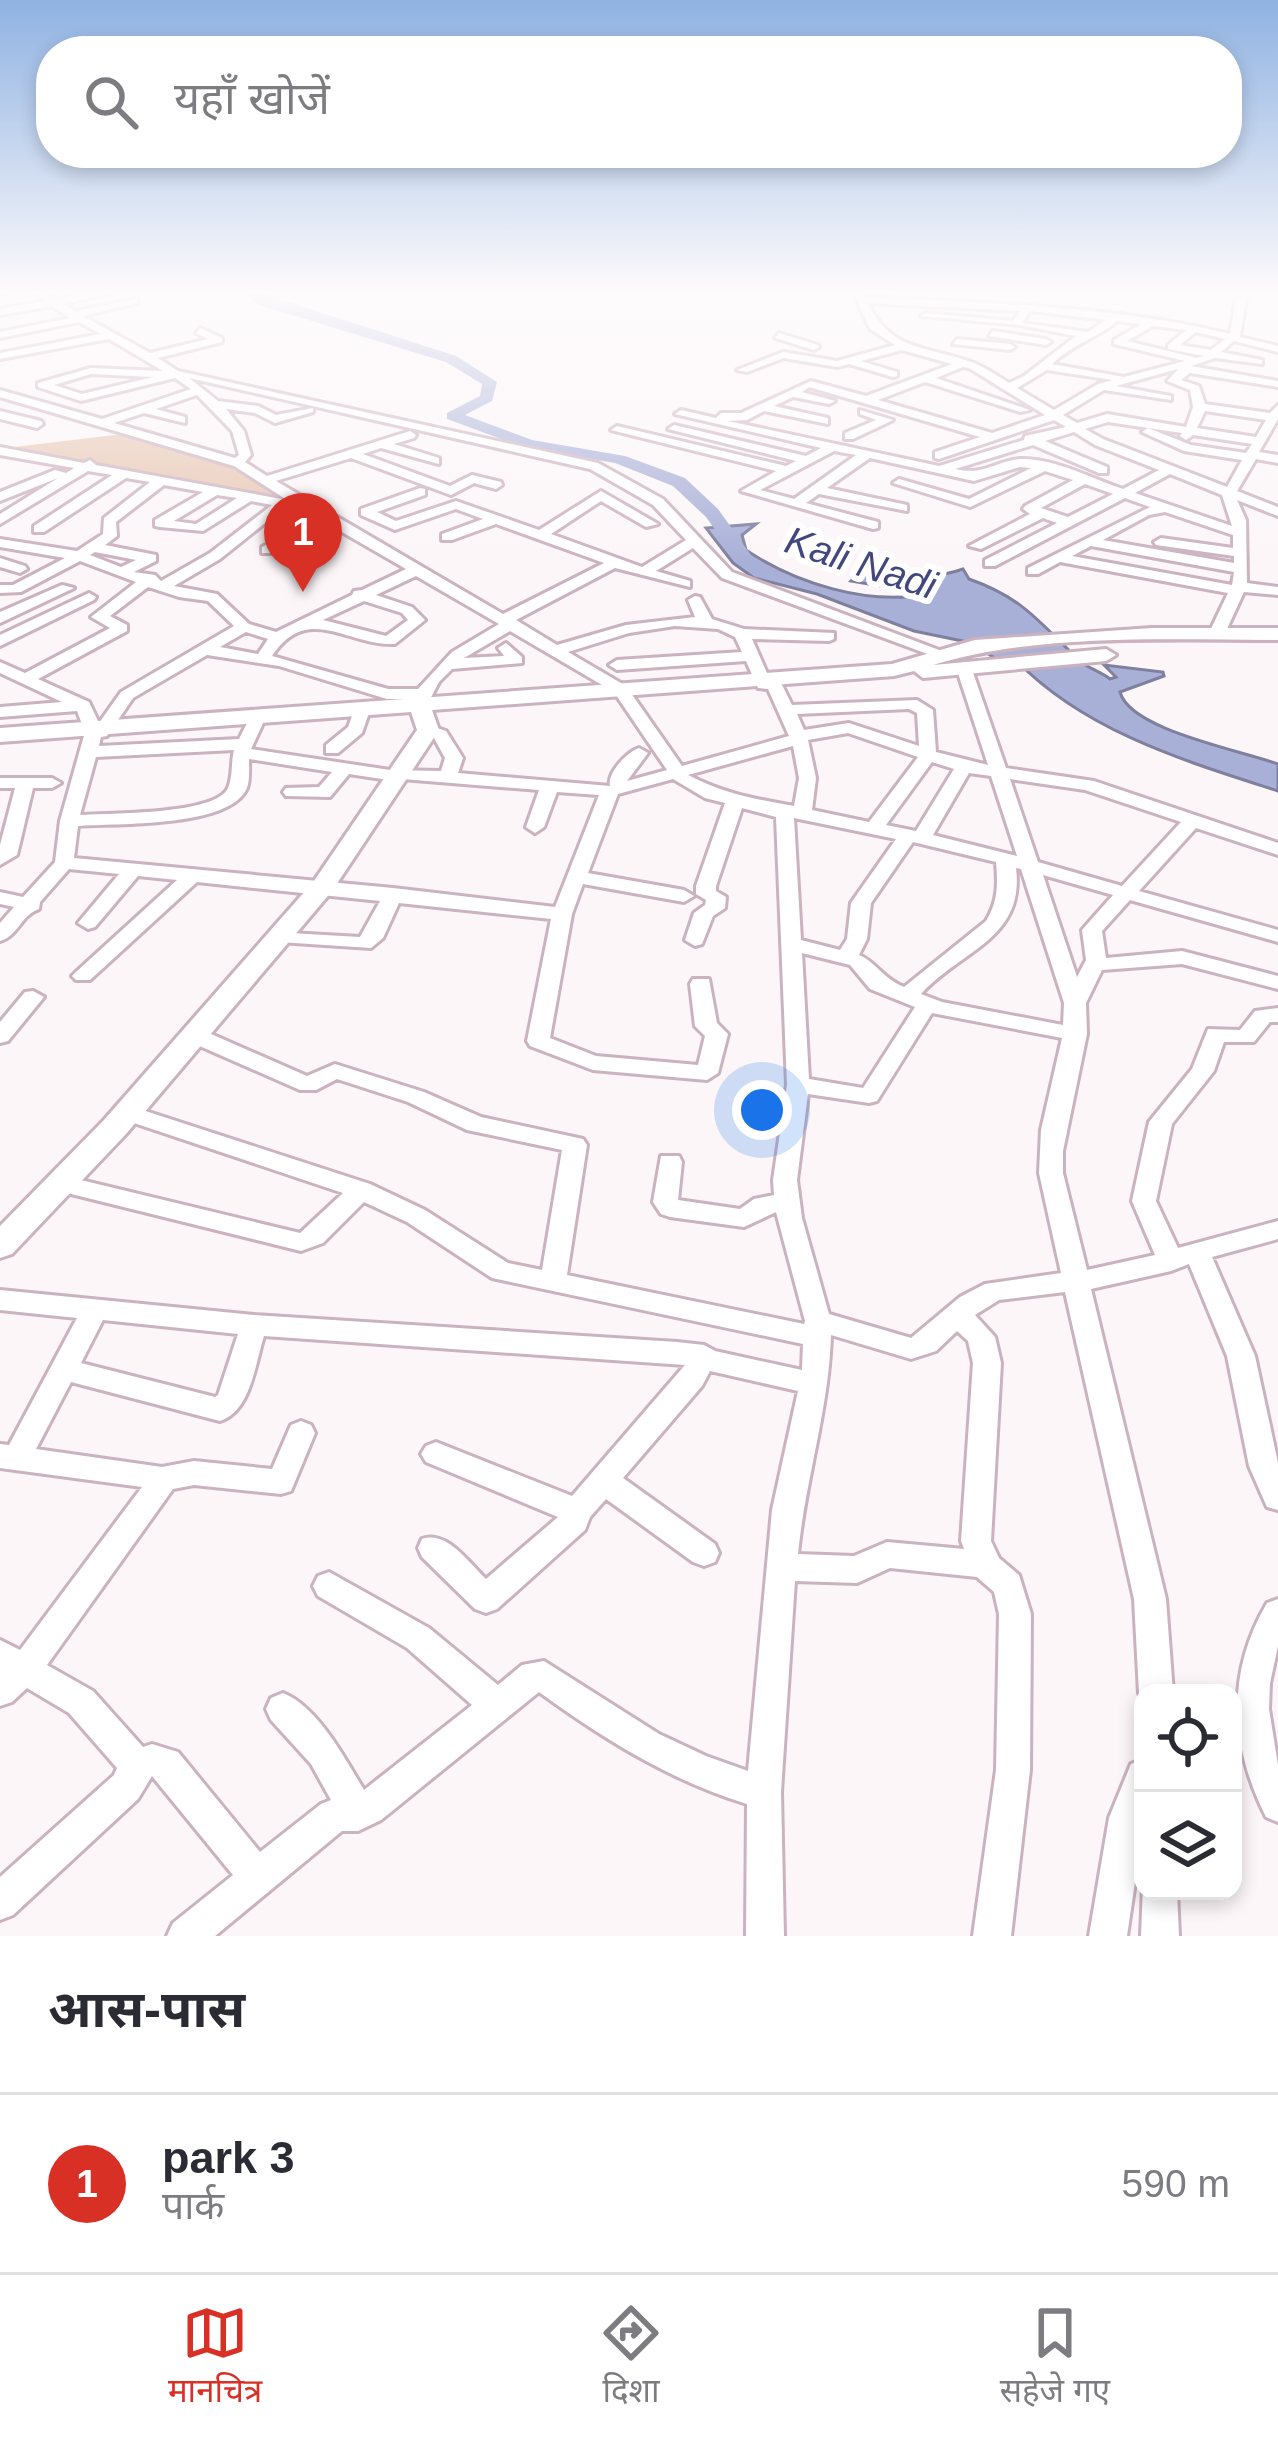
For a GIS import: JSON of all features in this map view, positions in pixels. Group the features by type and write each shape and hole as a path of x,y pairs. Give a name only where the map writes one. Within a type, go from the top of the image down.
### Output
{"main road":[{"path":"767,683 1217,633 1278,634"},
{"path":"1123,644 1278,644"},
{"path":"0,737 96,734 767,683 905,669 939,653 974,659"},
{"path":"96,734 423,710"},
{"path":"0,1246 127,1113 323,886 396,774 423,710"}],"street":[{"path":"51,382 42,385 81,398 137,382"},
{"path":"186,382 218,407 244,437 245,455 238,464"},
{"path":"213,382 594,466 658,502 716,569 939,653"},
{"path":"844,392 858,384 853,382"},
{"path":"809,428 858,404 932,382"},
{"path":"998,382 1069,426 1228,496 1271,510 1278,496"},
{"path":"1006,387 1026,382"},
{"path":"869,501 987,435 1083,400 1102,382"},
{"path":"1108,382 1167,398"},
{"path":"990,563 1157,467 1196,418 1195,388 1179,382"},
{"path":"710,420 749,414 811,383 844,392 886,420 849,436"},
{"path":"149,389 218,407 258,410 276,419 309,410"},
{"path":"919,389 1047,413"},
{"path":"919,389 1000,413"},
{"path":"919,389 977,418"},
{"path":"101,423 200,390"},
{"path":"0,393 29,398 264,476 622,692 674,772 694,787 736,800 915,836 1278,936"},
{"path":"792,393 987,435"},
{"path":"0,413 29,398"},
{"path":"114,400 181,420"},
{"path":"1083,400 1196,418 1261,436 1278,448"},
{"path":"764,407 824,421"},
{"path":"955,425 1024,410"},
{"path":"0,413 37,424"},
{"path":"682,414 935,464 966,461 1069,426 1114,417 1196,418 1261,436 1278,459"},
{"path":"749,414 849,436 978,477 1019,463 1047,467 1240,533"},
{"path":"1114,417 1178,444 1278,436"},
{"path":"652,424 808,460"},
{"path":"617,430 787,470"},
{"path":"264,476 394,433"},
{"path":"264,476 355,455 410,435"},
{"path":"1217,633 1238,589 1242,561 1240,533 1228,496 1261,436"},
{"path":"1029,439 1114,475 1091,480 1030,509 1068,522"},
{"path":"384,445 434,461"},
{"path":"899,483 970,503 1057,464 1013,445"},
{"path":"832,447 748,491 902,508"},
{"path":"3,453 81,470"},
{"path":"807,497 826,477 868,454"},
{"path":"355,455 451,490 472,478 496,485"},
{"path":"715,466 770,479"},
{"path":"1130,469 1157,467"},
{"path":"0,524 81,470"},
{"path":"0,497 53,473 126,472 320,513"},
{"path":"39,529 126,472"},
{"path":"0,589 16,589 94,547 112,533 112,518 163,479"},
{"path":"214,491 160,523 199,528 248,497"},
{"path":"419,492 366,512 395,526 458,506 615,564 685,584"},
{"path":"540,535 603,494 651,524"},
{"path":"807,497 878,520"},
{"path":"26,679 124,626 99,617 158,581 215,556 282,503"},
{"path":"1033,571 1148,511 1165,508"},
{"path":"440,511 460,522"},
{"path":"267,550 320,513"},
{"path":"976,546 1040,514"},
{"path":"447,538 496,519"},
{"path":"1100,538 1242,561"},
{"path":"20,546 37,539 151,557 126,570"},
{"path":"644,572 693,542"},
{"path":"1,543 79,556 158,581 184,595 215,598 244,627 277,637"},
{"path":"1060,558 1238,589 1278,591"},
{"path":"0,562 20,569"},
{"path":"423,710 451,664 510,621 615,564"},
{"path":"263,658 277,637 359,593 416,570"},
{"path":"0,618 67,588"},
{"path":"307,620 389,641 417,620 407,610 359,593"},
{"path":"0,641 89,597"},
{"path":"695,600 707,625"},
{"path":"0,658 78,617"},
{"path":"559,650 627,629 707,625 742,634 829,635"},
{"path":"0,935 32,905 64,863 69,821 96,734 127,695 244,627"},
{"path":"742,634 786,710 808,782 787,820 798,1085 788,1144 788,1202 818,1329 782,1567 764,1792 765,1936"},
{"path":"451,664 518,659 506,648"},
{"path":"208,650 263,658 423,710 454,758 448,778"},
{"path":"617,665 752,656"},
{"path":"974,659 1001,771 1075,1003 1076,1034 1049,1148 1075,1282 1150,1599 1155,1684"},
{"path":"0,667 83,706 96,734"},
{"path":"786,710 916,704 925,710 928,756 875,827"},
{"path":"0,712 83,706"},
{"path":"332,749 356,729 361,713"},
{"path":"69,821 211,808 236,794 243,749 256,721"},
{"path":"96,734 243,749 396,774 615,790 849,728 964,767 1088,784 1278,849"},
{"path":"639,753 617,779 562,914 538,1041 593,1063 707,1073 717,1034 706,1026 700,984"},
{"path":"847,957 857,939 861,903 964,767"},
{"path":"292,792 322,794 345,768"},
{"path":"0,783 52,783"},
{"path":"0,859 7,855 24,788"},
{"path":"535,827 549,788"},
{"path":"695,940 704,913 715,908 716,897 705,892 706,886 736,800"},
{"path":"1075,1003 1095,963 1092,930 1128,894 1142,869 1193,820"},
{"path":"798,1085 869,1096 932,968 999,922 1011,899 1004,859"},
{"path":"64,863 562,914"},
{"path":"88,923 134,869"},
{"path":"83,976 194,874"},
{"path":"575,877 685,896"},
{"path":"280,937 364,944 373,938 393,894"},
{"path":"0,898 32,905"},
{"path":"794,944 847,957 864,965 878,985 917,1000 1076,1034"},
{"path":"1095,963 1129,968 1150,958 1179,957 1278,983"},
{"path":"0,1036 34,997"},
{"path":"1278,1015 1263,1016 1246,1036 1216,1034 1203,1072 1161,1121 1145,1212 1185,1258 1241,1356 1264,1466 1278,1498"},
{"path":"194,1035 308,1084 335,1071 416,1097 475,1124 575,1145 553,1281"},
{"path":"127,1113 361,1190 416,1216 485,1264 911,1349 942,1333 958,1315 994,1291 1075,1282 1185,1258 1278,1230"},
{"path":"670,1162 665,1202 670,1208 738,1218 764,1205 788,1202"},
{"path":"60,1183 301,1242 311,1240 361,1190"},
{"path":"0,1300 254,1325 704,1356 813,1384"},
{"path":"95,1310 8,1457 158,1480 194,1473 280,1482 302,1433"},
{"path":"958,1315 981,1336 987,1363 987,1433 976,1541 986,1564 1008,1585 1015,1633 1013,1770 992,1936"},
{"path":"64,1369 220,1410 230,1401 254,1325"},
{"path":"433,1548 486,1599 574,1521 577,1511 692,1378 704,1356"},
{"path":"436,1454 577,1511"},
{"path":"0,1691 14,1661 156,1495 158,1480"},
{"path":"604,1481 704,1553"},
{"path":"782,1567 857,1570 887,1555 986,1564"},
{"path":"329,1586 418,1638 497,1705"},
{"path":"1278,1613 1259,1649 1254,1689 1257,1761 1278,1805"},
{"path":"14,1661 81,1702 137,1766"},
{"path":"186,1936 333,1816 358,1814 534,1676 544,1676 635,1743 698,1774 764,1792"},
{"path":"283,1709 322,1753 358,1814"},
{"path":"0,1902 126,1787 137,1766 152,1760 166,1764 257,1878"},
{"path":"1108,1936 1126,1818 1137,1792"},
{"path":"1159,1900 1160,1936"}],"shaded area":[{"path":"123,434 230,467 293,505 6,448"}],"water":[{"path":"756,524 742,535 746,550 833,589 881,597 927,594 851,581 869,561 915,576 963,569 969,579 1017,603 1081,662 1110,679 1116,677 1104,665 1163,672 1164,676 1120,692 1128,705 1164,728 1278,764 1278,791 1172,755 1103,724 1041,683 1014,658 996,659 972,643 914,631 817,594 754,578 733,563 706,528"}],"waterway":[{"name":"Kali Nadi","path":"490,382 487,398 452,416 529,444 619,459 679,482 712,513 742,555"}],"place":[{"name":"park 3","path":"303,592"}]}
